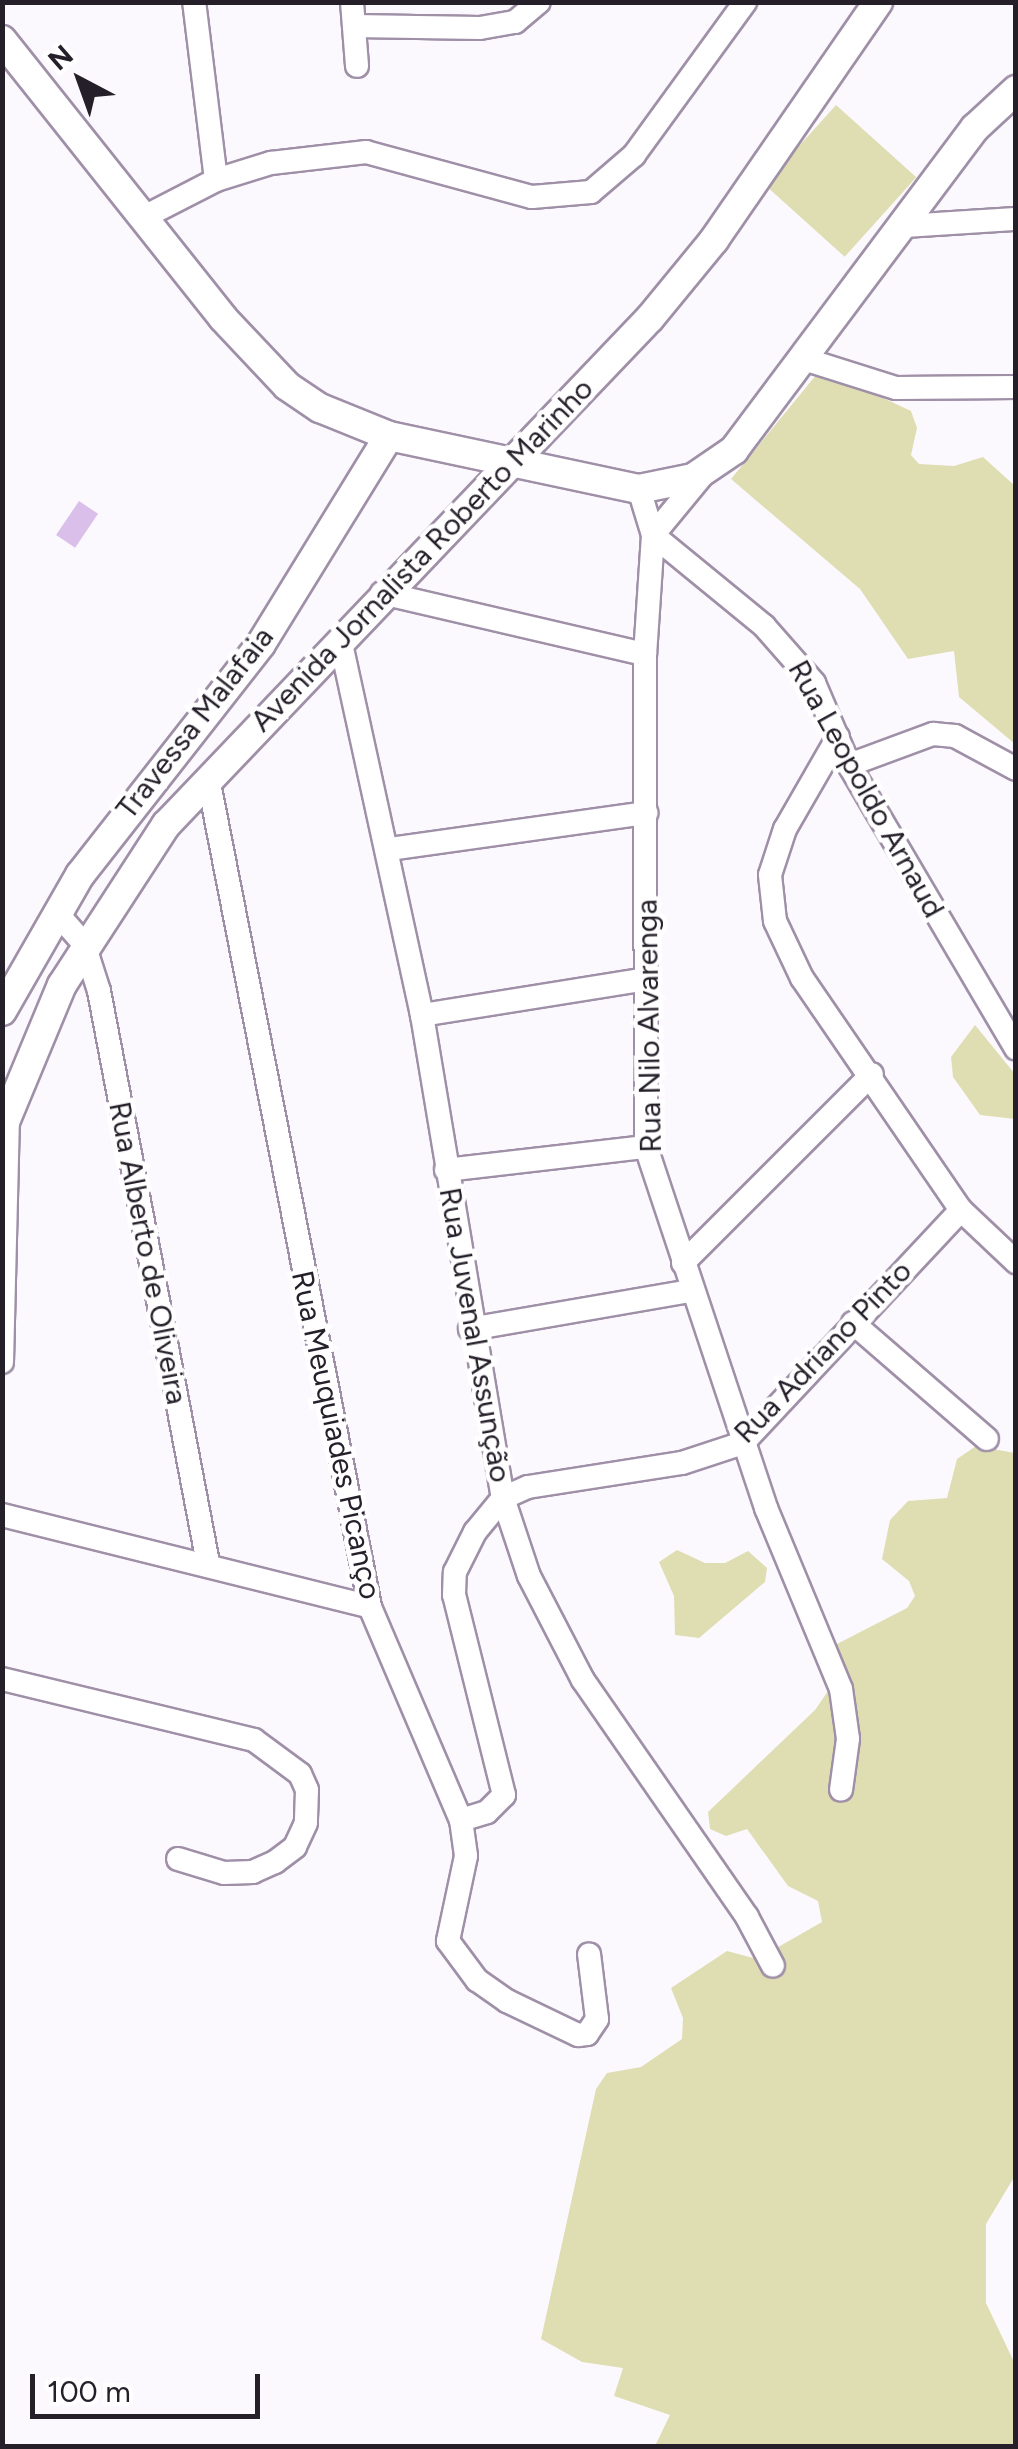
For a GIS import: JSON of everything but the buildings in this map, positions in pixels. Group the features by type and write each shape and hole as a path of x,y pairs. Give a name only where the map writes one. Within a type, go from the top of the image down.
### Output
{"main road":[{"name":"Avenida Jornalista Roberto Marinho","path":"5,1121 84,944 138,861 208,778 382,593 650,318 714,240 878,2"},
{"path":"2,40 146,216 223,318 287,386 320,408 390,436 508,465 639,490 705,472 753,430 974,128 1016,90"},
{"name":"Travessa Malafaia","path":"2,1011 56,912 115,825 261,644 390,436"}],"street":[{"path":"194,2 216,180"},
{"path":"358,66 353,14 480,28 515,22 538,2"},
{"path":"146,216 216,180 271,163 366,152 532,196 591,192 634,155 745,2"},
{"path":"904,226 1016,219"},
{"path":"807,360 880,386 1016,387"},
{"path":"653,536 705,472"},
{"name":"Rua Nilo Alvarenga","path":"639,490 653,536 645,654 646,1147 743,1443 830,1652 846,1711 842,1790"},
{"name":"Rua Leopoldo Arnaud","path":"653,536 790,650 849,764 1016,1049"},
{"path":"382,593 645,654"},
{"name":"Rua Juvenal Assunção","path":"340,640 389,849 422,1016 470,1329 504,1498 553,1629 774,1966"},
{"path":"849,764 933,734 955,736 1016,769"},
{"path":"838,737 785,829 770,875 775,921 802,978 872,1074 961,1210 1016,1262"},
{"name":"Rua Meuquiades Picanço","path":"208,778 370,1607 461,1820 466,1856 448,1941 477,1980 566,2032 587,2034 597,2018 589,1954"},
{"path":"389,849 646,813"},
{"path":"56,912 84,944"},
{"name":"Rua Alberto de Oliveira","path":"84,944 99,991 208,1563"},
{"path":"422,1016 646,979"},
{"path":"684,1263 872,1074"},
{"path":"2,1362 5,1121"},
{"path":"446,1170 646,1147"},
{"name":"Rua Adriano Pinto","path":"504,1498 555,1481 682,1463 743,1443 961,1210"},
{"path":"470,1329 691,1291"},
{"path":"854,1323 987,1439"},
{"path":"461,1820 487,1812 504,1795 454,1595 460,1556 504,1498"},
{"path":"2,1515 208,1563 370,1607"},
{"path":"2,1679 254,1740 288,1759 300,1774 306,1823 294,1846 275,1862 253,1872 224,1872 178,1859"}],"shaded area":[{"path":"836,105 916,177 845,257 764,185"},
{"path":"821,369 911,411 917,428 911,455 919,464 954,466 983,457 1015,486 1015,744 959,697 954,651 908,659 860,589 731,479"},
{"path":"79,501 98,514 75,548 56,535"},
{"path":"975,1025 1015,1074 1015,1119 980,1115 953,1077 951,1057"},
{"path":"976,1446 1015,1453 1016,2174 986,2224 986,2303 1015,2364 1015,2446 655,2446 670,2415 614,2396 623,2368 582,2362 541,2339 596,2089 607,2073 641,2067 682,2039 683,2018 671,1988 727,1951 757,1959 822,1922 818,1901 788,1886 747,1829 726,1836 710,1829 708,1812 815,1710 839,1675 835,1645 907,1608 915,1596 909,1581 882,1559 890,1520 908,1501 947,1498 957,1459"},
{"path":"677,1550 705,1563 725,1563 748,1551 767,1568 765,1582 699,1638 675,1635 674,1596 659,1562"}]}
